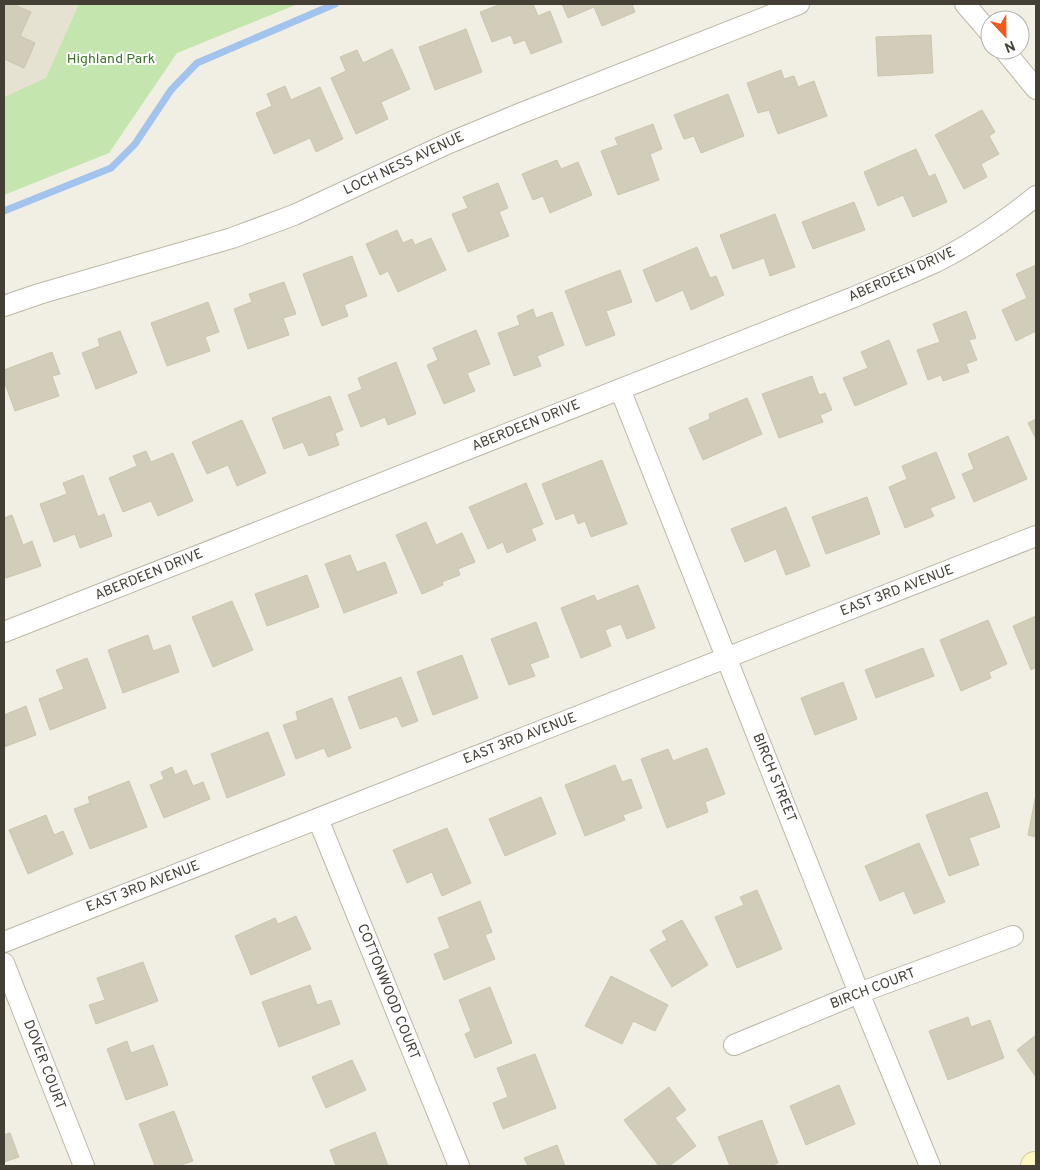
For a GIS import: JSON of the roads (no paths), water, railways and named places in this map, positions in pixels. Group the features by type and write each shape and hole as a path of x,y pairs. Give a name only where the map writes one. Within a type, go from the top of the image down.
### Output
{"street":[{"name":"LOCH NESS AVENUE","path":"4,306 232,238 294,215 449,143 799,4"},
{"path":"965,4 980,21"},
{"path":"1012,60 1036,89"},
{"name":"ABERDEEN DRIVE","path":"4,632 854,297 936,262 988,232 1036,196"},
{"name":"BIRCH STREET","path":"620,389 859,994 930,1166"},
{"name":"EAST 3RD AVENUE","path":"4,942 1036,536"},
{"name":"COTTONWOOD COURT","path":"318,819 458,1166"},
{"name":"BIRCH COURT","path":"734,1045 859,994 1013,936"},
{"name":"DOVER COURT","path":"4,963 84,1166"}],"waterway":[{"path":"4,211 111,168 135,144 171,90 197,63 335,4"}],"park label":[{"name":"Highland Park","path":"111,59"}]}
